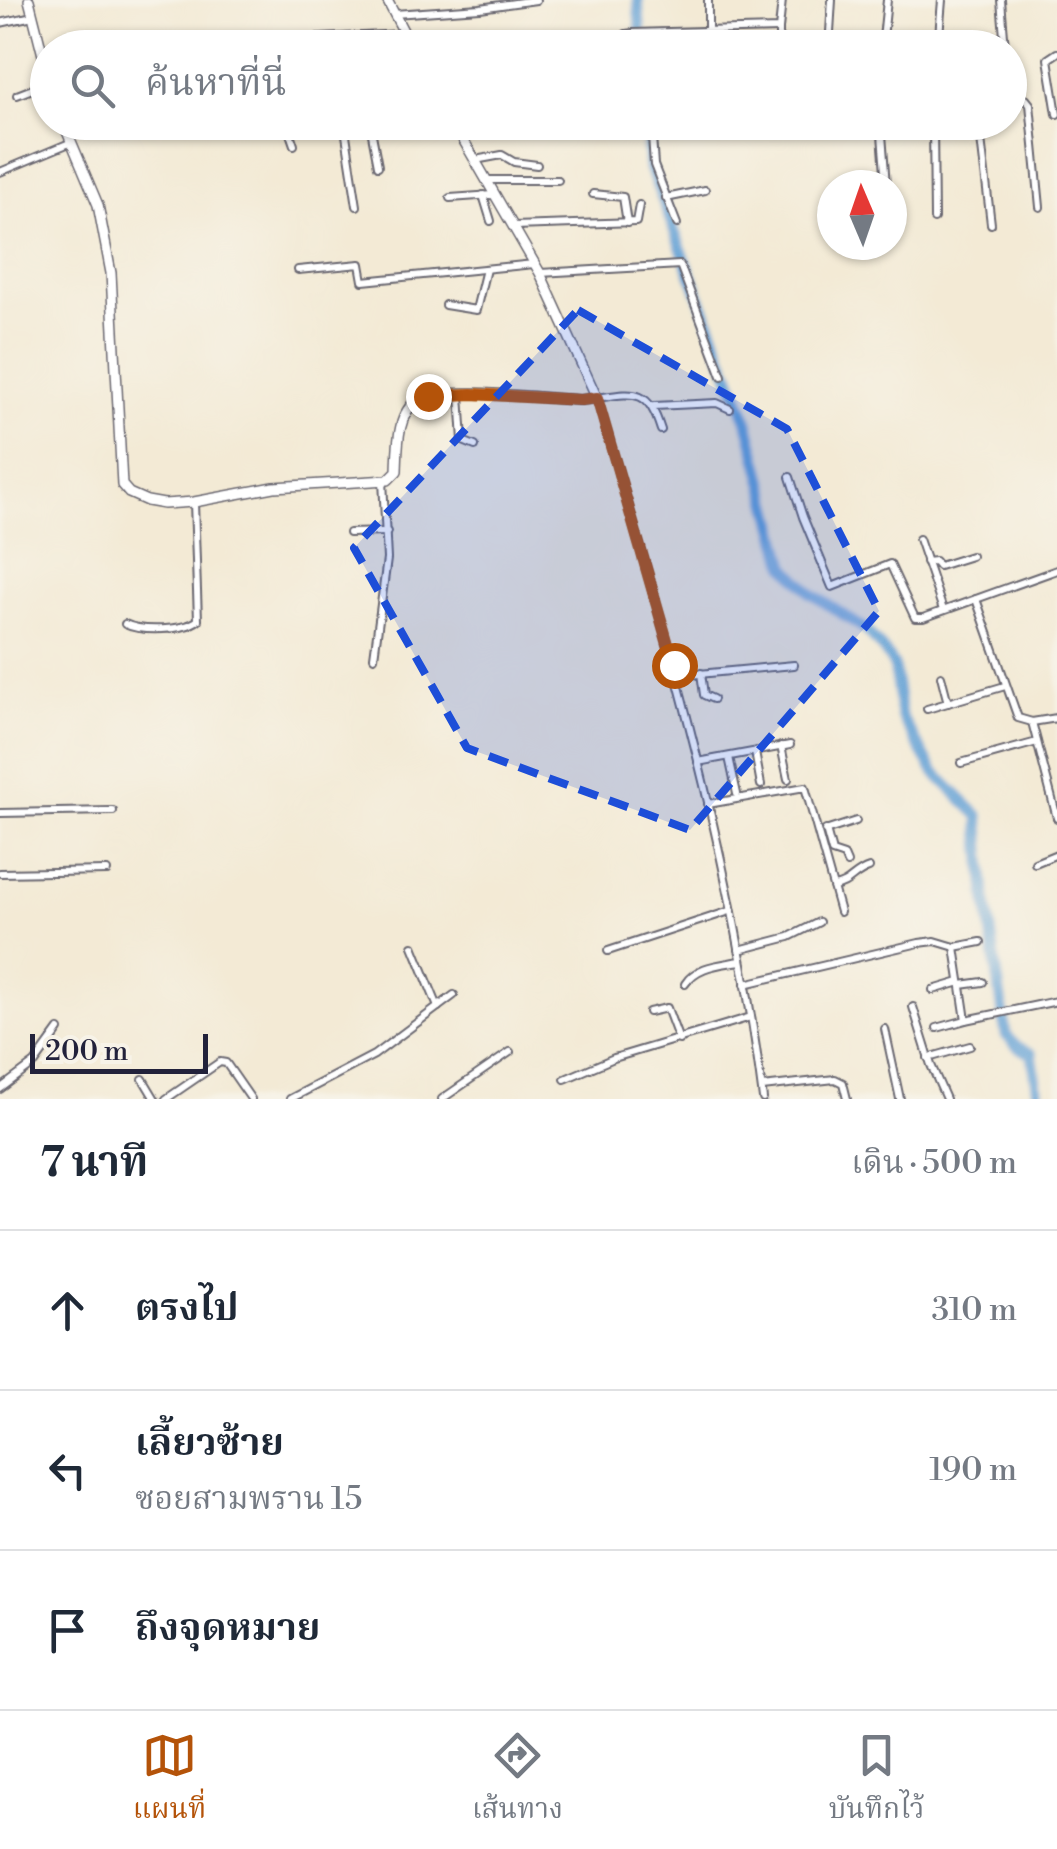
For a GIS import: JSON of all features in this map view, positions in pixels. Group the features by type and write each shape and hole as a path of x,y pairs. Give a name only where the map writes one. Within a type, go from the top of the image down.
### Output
{"street":[{"path":"29,0 37,30"},
{"path":"387,0 402,30"},
{"path":"394,14 536,0"},
{"path":"708,0 708,30 779,29 782,0"},
{"path":"830,30 832,0"},
{"path":"884,30 886,0"},
{"path":"940,30 942,0"},
{"path":"1001,0 1004,30"},
{"path":"0,23 33,16"},
{"path":"1057,53 1048,58 1057,114"},
{"path":"17,94 30,89"},
{"path":"1027,100 1040,207"},
{"path":"292,140 294,145"},
{"path":"347,140 356,206"},
{"path":"373,140 378,166"},
{"path":"463,140 485,180 491,222"},
{"path":"652,140 654,165 677,224"},
{"path":"882,140 885,170"},
{"path":"933,140 934,219"},
{"path":"981,140 991,224"},
{"path":"0,172 72,142 98,205 111,273 123,487 156,504 194,502 274,487 394,476 401,428 411,407 428,396 638,395 654,406 716,403 730,409"},
{"path":"474,160 502,155 514,162 537,164"},
{"path":"485,180 558,180"},
{"path":"666,198 705,190"},
{"path":"593,194 623,196 627,223"},
{"path":"450,198 488,195"},
{"path":"488,195 537,269 597,398 678,676 731,910 763,1099"},
{"path":"512,226 627,223 639,220 639,205"},
{"path":"298,270 358,264 363,281 486,269 679,264 722,376"},
{"path":"445,305 476,310 486,269"},
{"path":"460,395 463,441 475,446"},
{"path":"654,406 661,430"},
{"path":"790,476 832,587 890,564 913,616 923,618 1057,570"},
{"path":"374,657 386,572 383,480"},
{"path":"125,624 137,629 192,625 198,620 194,502"},
{"path":"349,533 386,532"},
{"path":"919,539 943,610"},
{"path":"926,562 935,561 939,566 971,556"},
{"path":"976,599 1018,718 1032,722 1057,718"},
{"path":"678,676 794,665"},
{"path":"701,674 704,695 713,699"},
{"path":"941,676 948,703"},
{"path":"927,709 1005,686"},
{"path":"1032,722 1057,818"},
{"path":"961,762 1037,742"},
{"path":"698,762 786,745 788,780"},
{"path":"754,752 762,785"},
{"path":"729,757 737,794"},
{"path":"708,804 804,787 811,816 832,852 844,856 847,863"},
{"path":"0,813 114,810"},
{"path":"822,832 856,821"},
{"path":"822,832 840,912"},
{"path":"1035,863 1057,854"},
{"path":"833,887 844,886 858,871 869,868"},
{"path":"0,873 108,871"},
{"path":"608,950 731,910"},
{"path":"739,950 789,937 819,922"},
{"path":"745,984 919,943 934,941 955,947 980,942"},
{"path":"413,946 438,1007"},
{"path":"955,947 966,1020"},
{"path":"685,984 700,969 741,960"},
{"path":"932,990 983,982"},
{"path":"290,1099 374,1054 454,995"},
{"path":"936,1028 1057,1001"},
{"path":"912,1007 946,1099"},
{"path":"649,1012 667,1008 679,1041"},
{"path":"565,1080 614,1058 751,1017"},
{"path":"884,1029 900,1099"},
{"path":"0,1089 40,1058 59,1030"},
{"path":"928,1058 970,1046"},
{"path":"442,1099 510,1052"},
{"path":"166,1099 220,1062 226,1063 251,1099"},
{"path":"143,1079 155,1099"},
{"path":"762,1087 834,1079 843,1083 847,1099"}],"highlighted area":[{"path":"578,310 787,429 879,611 690,830 467,748 354,548"}],"waterway":[{"path":"638,0 640,30"},
{"path":"647,140 649,165 747,419 786,566 812,594 866,630 885,652 894,666 901,716 933,771 979,816 1006,1035 1032,1054 1039,1099"}],"route":[{"path":"428,396 597,398 674,665"}]}
